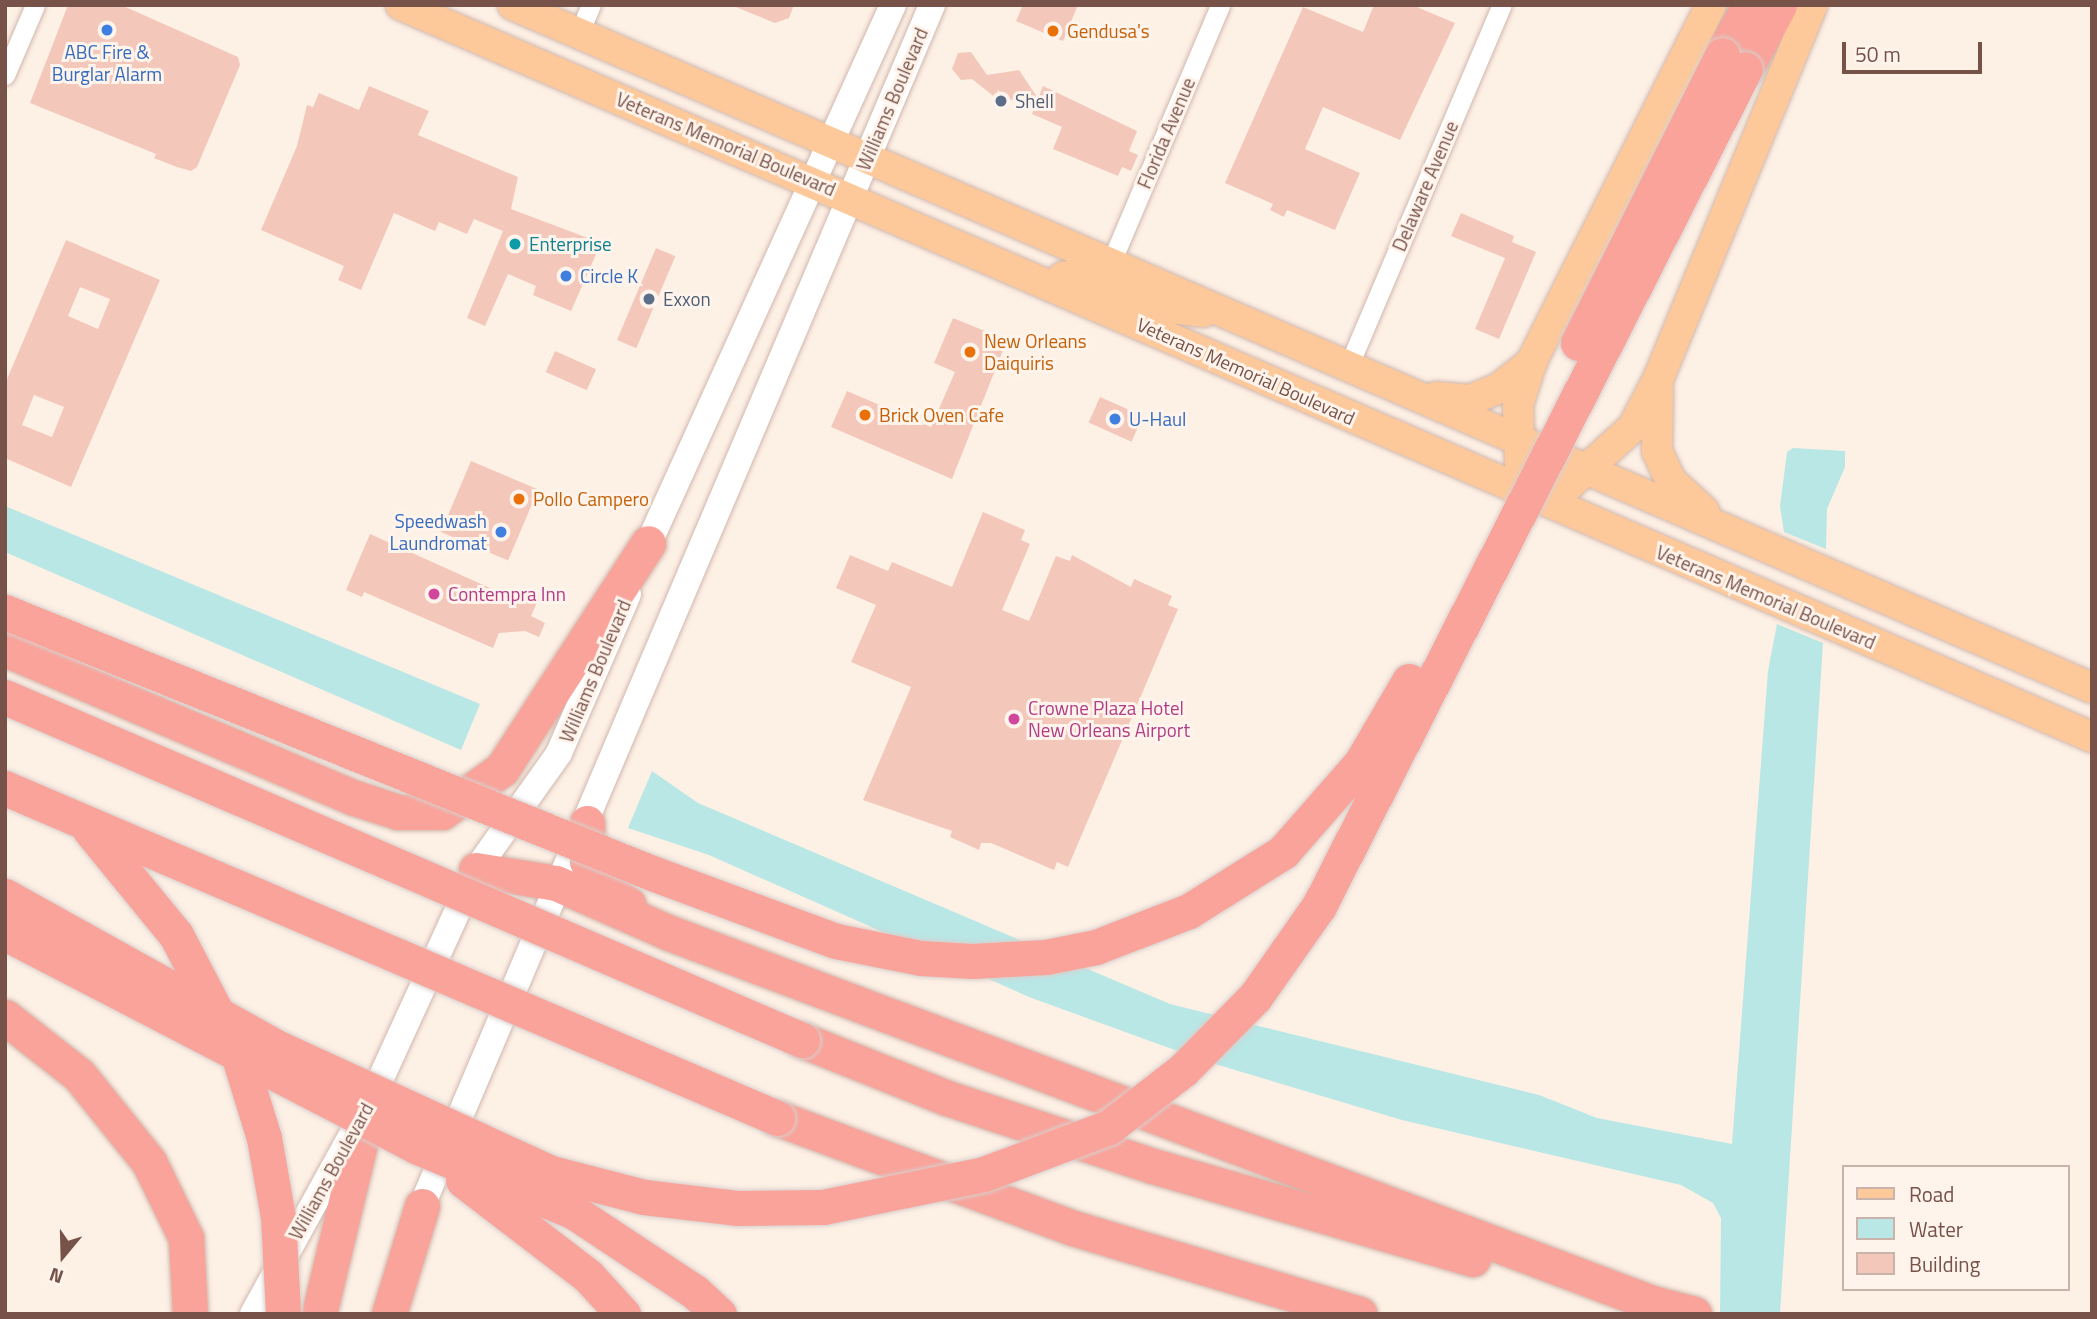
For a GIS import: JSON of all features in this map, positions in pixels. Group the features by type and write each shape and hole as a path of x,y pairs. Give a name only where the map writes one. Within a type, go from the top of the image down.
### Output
{"highway":[{"path":"5,896 278,1048 551,1173 644,1198 738,1208 823,1207 984,1174 1110,1127 1183,1070 1255,997 1319,906 1733,62 1750,5"},
{"path":"5,612 652,873 836,941 921,958 972,961 1046,957 1096,947 1189,911 1283,852 1361,763 1420,661 1733,62 1779,5"},
{"path":"5,649 355,798 398,812 442,812 502,769 648,543"},
{"path":"5,697 802,1040 947,1098 1166,1170 1365,1231 1694,1314"},
{"path":"5,762 97,836 144,890 201,975 238,1054 264,1138 278,1217 283,1314"},
{"path":"5,788 777,1118 1073,1228 1359,1314"},
{"path":"587,823 587,861 598,883 667,932"},
{"path":"476,870 556,883 667,932 1657,1305"},
{"path":"5,933 418,1147 574,1212 719,1314"},
{"path":"5,1017 79,1075 149,1162 186,1238 190,1314"},
{"path":"318,1314 370,1102"},
{"path":"418,1147 558,1251 623,1314"},
{"path":"389,1314 422,1206"}],"main road":[{"name":"Veterans Memorial Boulevard","path":"401,5 814,181 2092,737"},
{"name":"Williams Boulevard","path":"253,1314 370,1102 476,870 559,753 648,543 893,5"},
{"name":"Williams Boulevard","path":"377,1314 556,883 587,823 932,5"},
{"path":"1711,5 1532,361 1518,405 1516,439 1531,495 1589,469 1633,427 1659,377 1811,5"},
{"path":"472,36 511,30 520,8 1112,260 1348,366 1832,574 2092,690"},
{"path":"1056,287 1063,277 1079,274 1154,306 1233,315"},
{"path":"1415,395 1470,400 1499,388 1532,361"},
{"path":"1659,377 1657,451 1671,481 1719,526"},
{"path":"1793,609 1836,609 1841,593 1832,574"},
{"path":"1940,672 1950,659 1968,652 2043,685 2092,690"}],"street":[{"path":"5,75 35,5"},
{"path":"579,33 591,5"},
{"name":"Florida Avenue","path":"1112,260 1220,5"},
{"name":"Delaware Avenue","path":"1348,366 1502,5"}],"water":[{"path":"1793,448 1845,451 1845,467 1827,509 1826,549 1784,532 1780,506 1787,452"},
{"path":"5,506 480,704 461,750 5,552"},
{"path":"1777,624 1823,643 1780,1314 1720,1314 1721,1218 1713,1203 1681,1185 1402,1120 1205,1061 1029,997 709,855 628,828 652,771 698,803 1170,1004 1539,1095 1597,1118 1732,1144 1768,671"}],"building":[{"path":"68,5 121,5 238,57 240,65 197,167 191,171 177,167 154,158 156,154 30,103"},
{"path":"731,5 794,5 789,18 775,23"},
{"name":"Gendusa's","path":"1023,5 1078,5 1063,41 1016,21"},
{"path":"1374,5 1412,5 1455,23 1400,140 1323,107 1305,149 1360,173 1335,230 1287,210 1284,217 1270,210 1273,204 1225,183 1303,7 1363,32"},
{"path":"971,52 987,75 1019,70 1037,97 1008,100 997,89 1001,102 972,79 961,80 952,69 958,53"},
{"path":"369,86 429,111 418,135 518,177 511,209 601,243 571,311 533,295 536,286 508,274 485,326 467,318 503,231 474,219 467,234 439,222 435,231 394,213 361,290 338,280 344,266 261,230 297,146 307,105 313,107 319,93 359,110"},
{"path":"1043,86 1137,131 1129,151 1138,155 1131,171 1122,167 1118,176 1053,149 1062,127 1032,114"},
{"path":"1461,213 1514,236 1512,242 1536,252 1499,339 1475,329 1505,258 1451,236"},
{"path":"66,240 160,280 71,487 5,458 5,384","holes":["80,287 110,299 98,329 68,316","34,395 64,407 52,437 22,425"]},
{"path":"656,248 675,256 636,348 617,340"},
{"path":"953,318 1007,340 952,479 831,427 847,391 931,427 955,372 934,363"},
{"path":"555,351 596,369 587,390 546,372"},
{"name":"U-Haul","path":"1100,397 1143,416 1132,442 1089,423"},
{"path":"471,461 538,490 508,560 441,532"},
{"name":"Crowne Plaza Hotel New Orleans Airport","path":"983,512 1025,530 1021,540 1030,544 1002,610 1029,621 1056,556 1070,561 1072,555 1131,587 1134,579 1172,596 1168,605 1178,609 1068,867 1057,862 1054,870 991,843 981,843 979,850 950,837 952,831 863,800 911,687 851,662 876,605 836,588 850,555 888,571 892,562 952,587"},
{"name":"Contempra Inn","path":"370,534 512,598 516,589 539,598 531,616 545,623 539,637 525,631 499,633 493,648 364,592 362,597 346,590"}],"place":[{"name":"ABC Fire & Burglar Alarm","path":"107,30"},
{"name":"Gendusa's","path":"1053,31"},
{"name":"Shell","path":"1001,101"},
{"name":"Enterprise","path":"515,244"},
{"name":"Circle K","path":"566,276"},
{"name":"Exxon","path":"649,299"},
{"name":"New Orleans Daiquiris","path":"970,352"},
{"name":"Brick Oven Cafe","path":"865,415"},
{"name":"U-Haul","path":"1115,419"},
{"name":"Pollo Campero","path":"519,499"},
{"name":"Speedwash Laundromat","path":"501,532"},
{"name":"Contempra Inn","path":"434,594"},
{"name":"Crowne Plaza Hotel New Orleans Airport","path":"1014,719"}]}
